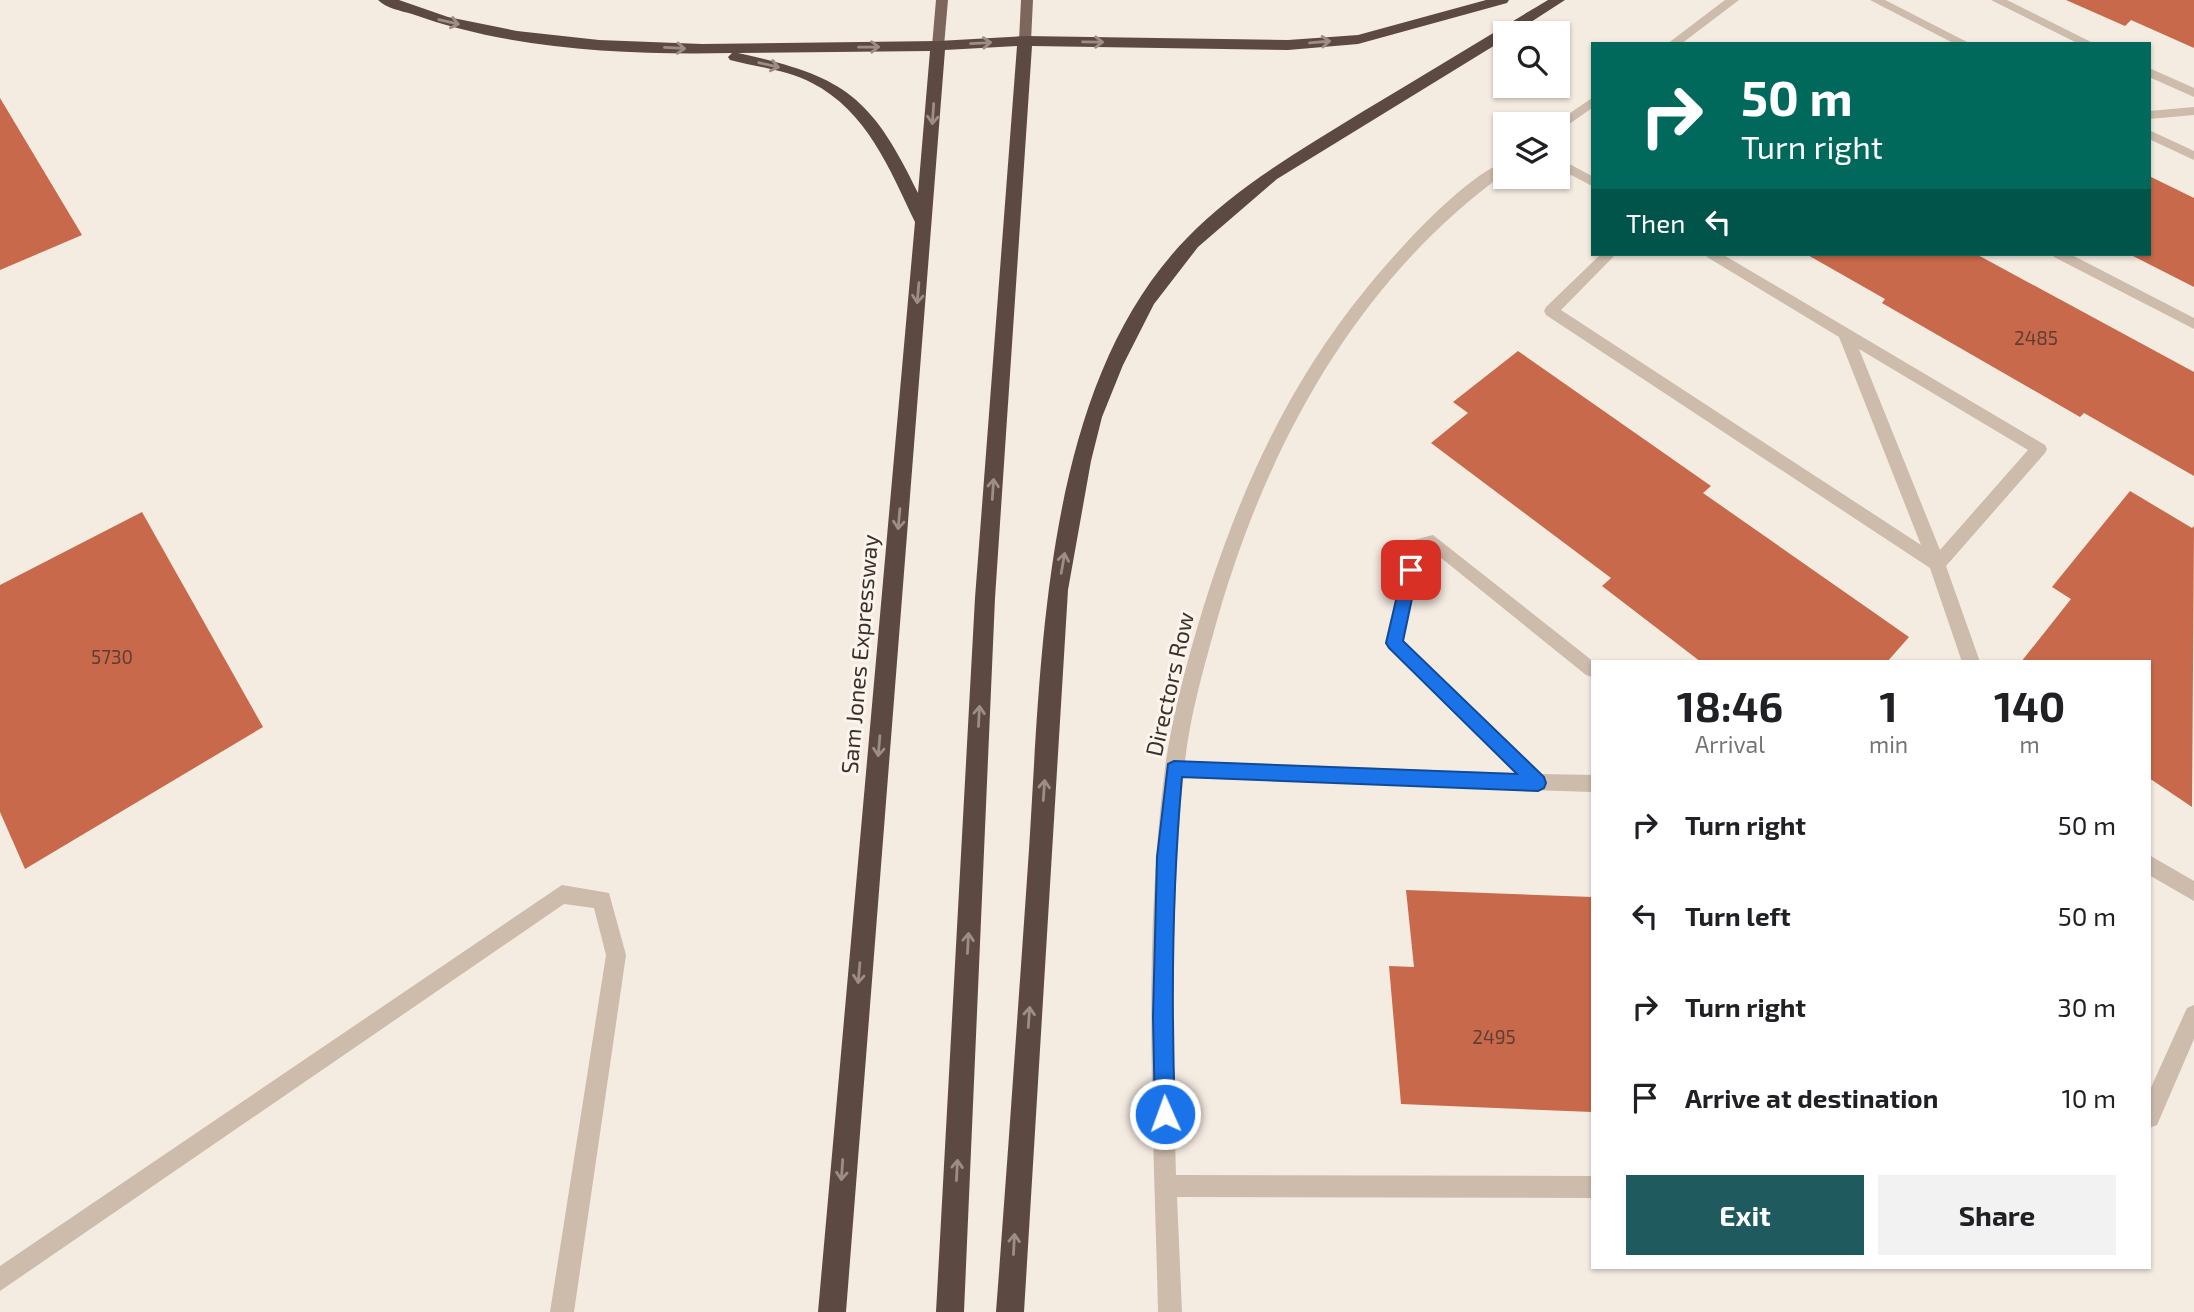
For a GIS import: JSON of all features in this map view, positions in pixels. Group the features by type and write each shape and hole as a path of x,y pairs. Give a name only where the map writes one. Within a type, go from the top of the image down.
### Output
{"highway":[{"path":"385,0 445,21 517,35 599,45 702,49 938,46 1025,41 1288,45 1344,40 1418,25 1502,0"},
{"path":"1010,1312 1058,590 1081,461 1093,417 1114,365 1147,301 1192,243 1271,174 1558,0"},
{"path":"950,1312 985,598 1025,41"},
{"name":"Sam Jones Expressway","path":"832,1312 938,46"},
{"path":"702,49 780,67 817,80 850,101 863,112 886,144 924,225"}],"main road":[{"name":"Sam Jones Expressway","path":"938,46 942,0"},
{"path":"1025,41 1027,0"}],"street":[{"path":"1676,42 1733,0"},
{"path":"1876,0 1961,42"},
{"path":"1894,9 1906,0"},
{"path":"1997,0 2086,42"},
{"path":"2151,73 2194,93"},
{"path":"1570,119 1591,103"},
{"path":"2151,115 2194,111"},
{"path":"2151,135 2192,152"},
{"path":"1570,169 1591,180"},
{"name":"Directors Row","path":"1170,1312 1162,1017 1166,857 1174,769 1190,685 1218,582 1245,507 1289,414 1347,322 1380,282 1458,203 1493,175"},
{"path":"1607,256 1551,311 1937,564"},
{"path":"1715,256 2039,449 1937,564"},
{"path":"2063,256 2194,324"},
{"path":"1846,335 1937,564 1969,660"},
{"path":"1538,783 1394,643 1416,546 1433,542 1591,669"},
{"path":"1174,769 1591,785"},
{"path":"2151,865 2194,892"},
{"path":"0,1280 562,894 601,900 616,955 562,1312"},
{"path":"2151,1112 2194,1015"},
{"path":"1167,1186 1591,1187"}],"building":[{"path":"2066,0 2194,0 2194,48 2131,20 2125,26"},
{"path":"0,98 82,235 0,270"},
{"path":"2151,177 2194,198 2194,287 2133,256 2151,256"},
{"path":"1810,256 1980,256 2194,372 2194,476 2084,413 2080,417 1882,303 1885,299"},
{"path":"1518,351 1711,486 1703,493 1909,637 1889,660 1698,660 1602,586 1611,578 1431,443 1468,413 1453,402"},
{"path":"2130,491 2192,528 2194,526 2192,807 2151,779 2151,660 2023,660 2071,599 2052,587"},
{"path":"142,512 263,727 25,869 0,812 0,585"},
{"path":"1406,890 1591,897 1591,1112 1401,1104 1389,966 1414,967"}],"route":[{"path":"1165,1114 1162,1017 1166,857 1174,769 1538,783 1394,643 1411,570"}]}
